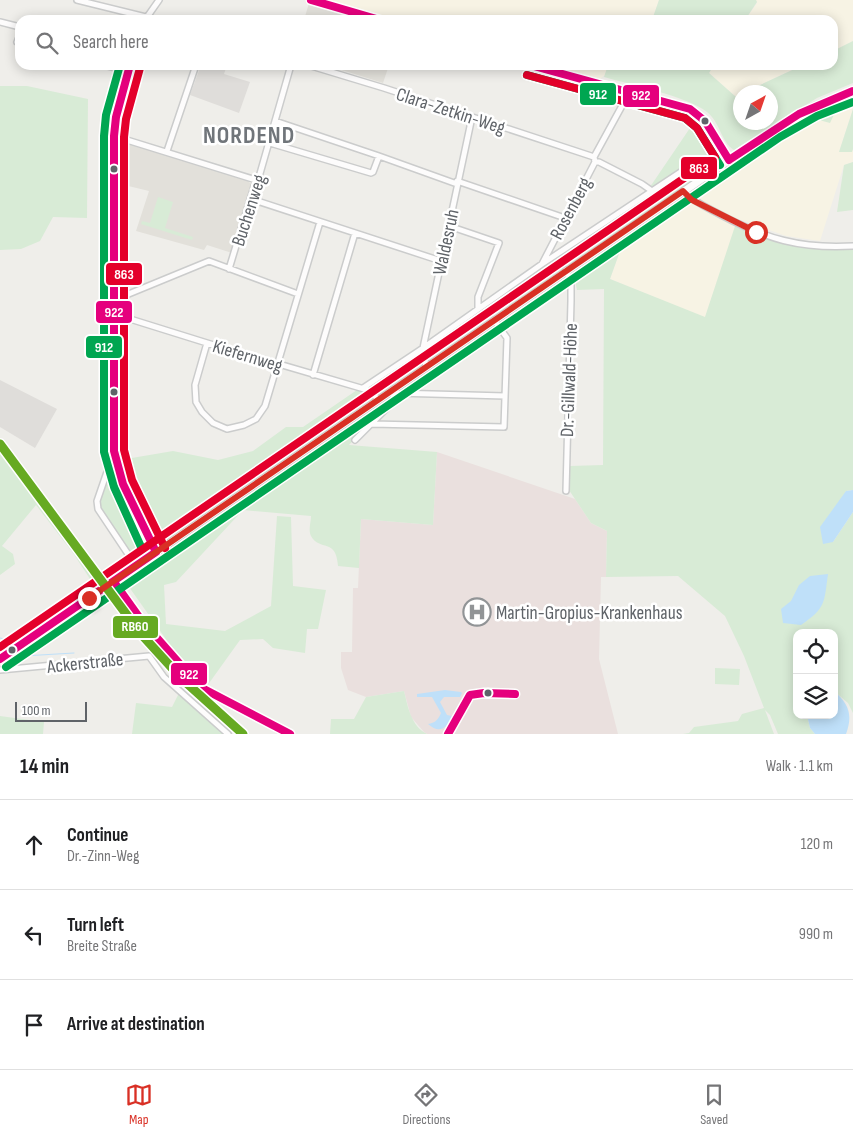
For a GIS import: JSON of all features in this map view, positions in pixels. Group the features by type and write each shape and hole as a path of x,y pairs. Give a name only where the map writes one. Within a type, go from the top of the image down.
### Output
{"main road":[{"path":"0,659 741,152 799,114 853,91"},
{"path":"114,582 142,621 200,687 290,734"}],"street":[{"path":"77,0 134,15"},
{"path":"148,15 158,0"},
{"path":"311,0 363,15"},
{"path":"0,22 15,25"},
{"path":"124,70 128,71 116,117 114,136 114,442 117,464 126,492 156,552"},
{"path":"167,151 194,70"},
{"name":"Buchenweg","path":"229,269 256,180 259,177 270,143 290,70"},
{"name":"Clara-Zetkin-Weg","path":"324,70 472,117 595,159 632,178 652,191"},
{"path":"548,70 690,109 705,121 729,160"},
{"name":"Rosenberg","path":"363,388 542,264 629,93"},
{"name":"Waldesruh","path":"426,367 423,348 472,117"},
{"path":"275,121 565,218"},
{"path":"114,136 256,180"},
{"path":"270,143 371,173 379,156"},
{"path":"542,264 682,171"},
{"path":"683,191 692,200 725,218 783,242 830,248 853,246"},
{"path":"251,200 441,261"},
{"path":"207,344 195,385 196,402 202,412 213,423 227,429 244,425 256,419 265,406 320,222"},
{"path":"449,226 498,243 478,298 478,309"},
{"path":"313,375 355,233"},
{"path":"114,300 205,261 298,294"},
{"name":"Dr.-Gillwald-Höhe","path":"566,270 570,281 566,491"},
{"name":"Kiefernweg","path":"114,314 207,344 363,388 371,391 378,400"},
{"path":"372,424 504,427 507,338 494,320"},
{"path":"355,440 389,406 393,391 505,396"},
{"path":"117,464 108,468 97,502 98,509 136,566"},
{"name":"Ackerstraße","path":"0,670 149,656 164,677 228,734"}],"shaded area":[{"path":"322,0 659,0 654,15 372,15"},
{"path":"756,0 853,0 853,41 838,48 838,15 749,15 757,3"},
{"path":"309,3 350,15 305,15"},
{"path":"199,70 225,70 224,74 250,82 239,113 190,95"},
{"path":"342,70 387,70 383,83"},
{"path":"560,70 606,70 605,75 597,81"},
{"path":"711,70 792,70 760,85 733,85 733,94 709,73"},
{"path":"853,98 853,109 839,152 851,152 853,149 853,162 844,165 820,241 786,236 738,219 705,318 610,279 624,240 808,116 836,102"},
{"path":"124,142 247,180 252,185 232,253 207,245 204,250 136,231 149,191 120,184 121,144"},
{"path":"0,380 57,409 35,448 0,427"},
{"name":"Martin-Gropius-Krankenhaus","path":"437,452 575,499 591,523 607,531 606,577 601,577 599,659 618,734 427,734 411,717 404,691 366,697 348,690 341,668 341,652 352,652 353,588 358,588 361,519 433,525"}],"green space":[{"path":"659,0 756,0 757,2 748,15 654,15"},
{"path":"853,41 853,83 817,98 778,122 778,85 760,85 792,70 838,70 838,48"},
{"path":"606,70 711,70 709,73 733,94 733,130 766,130 734,150 726,142 711,116 698,106 673,96 604,77"},
{"path":"0,86 27,86 88,99 87,218 53,217 40,241 21,249 0,250"},
{"path":"837,99 840,102 830,123 819,120 814,122 803,118 803,115"},
{"path":"853,109 853,149 852,152 839,152"},
{"path":"692,113 707,126 721,151 722,157 713,167 185,529 165,542 156,541 129,484 120,460 173,451 218,460 253,451 286,427 303,427 640,196 652,184 692,125"},
{"path":"853,162 853,210 837,212 844,165"},
{"path":"158,197 173,202 165,228 193,237 192,240 141,224 142,221 150,223"},
{"path":"736,223 783,242 853,246 853,490 846,491 833,542 853,512 853,713 848,703 838,694 838,629 793,629 793,719 808,719 810,728 815,734 778,734 770,715 765,710 774,734 683,734 689,733 694,727 738,721 742,714 764,708 744,656 725,616 678,576 606,577 607,531 591,523 569,490 570,466 603,465 604,289 577,290 574,276 624,240 610,279 705,317"},
{"path":"383,400 385,404 349,445 437,452 433,525 361,519 359,568 338,566 334,551 315,541 311,536 311,516 243,510 176,582 164,585 166,624 225,631 271,606 277,516 291,517 293,586 326,590 318,629 307,629 305,653 273,648 263,639 240,640 207,686 168,642 129,587 127,583 129,578 160,561 236,503 237,499"},
{"path":"0,448 39,496 99,581 94,585 73,553 36,505 2,546 13,554 15,564 0,575"},
{"path":"111,469 114,469 146,548 145,553 134,560 101,510 102,489"},
{"path":"715,668 740,669 739,685 715,684"},
{"path":"404,691 414,721 427,734 330,734 331,719 354,719 366,697"},
{"path":"179,693 225,734 132,734 136,703 172,707"},
{"path":"0,716 44,722 43,734 0,734"}],"water":[{"path":"853,490 853,512 833,542 823,544 820,527 846,491"},
{"path":"828,574 824,598 815,614 801,625 783,623 781,609 791,601 799,585 810,576"},
{"path":"445,690 462,693 460,697 444,697 440,702 447,715 452,716 445,727 436,729 428,724 436,721 441,713 432,697 417,697 417,694"},
{"path":"838,695 848,710 849,721 846,734 815,734 810,728 808,719 838,719"}],"waterway":[{"path":"0,638 9,640"},
{"path":"20,654 23,656 74,653"}],"transit line":[{"name":"922","path":"311,0 363,15"},
{"name":"912","path":"119,70 106,115 104,136 104,452 114,487 142,549"},
{"name":"922","path":"129,70 116,117 114,136 114,451 123,484 156,552"},
{"name":"863","path":"139,70 126,119 124,137 124,450 132,480 165,548"},
{"name":"922","path":"548,70 690,109 705,121 729,160"},
{"name":"912","path":"527,75 685,118 697,128 720,165"},
{"name":"863","path":"0,647 715,157 697,128 685,118 527,75"},
{"name":"922","path":"729,160 799,114 853,91"},
{"name":"912","path":"6,667 780,137 817,116 853,102"},
{"name":"RB60","path":"0,444 141,634 182,679 243,734"},
{"name":"922","path":"0,659 156,552"},
{"name":"922","path":"114,582 142,621 200,687 290,734"},
{"name":"922","path":"448,734 470,695 484,693 515,694"}],"place":[{"name":"Martin-Gropius-Krankenhaus","path":"477,612"}],"district":[{"name":"NORDEND","path":"249,135"}],"route":[{"path":"89,598 683,191 692,200 756,232"}]}
